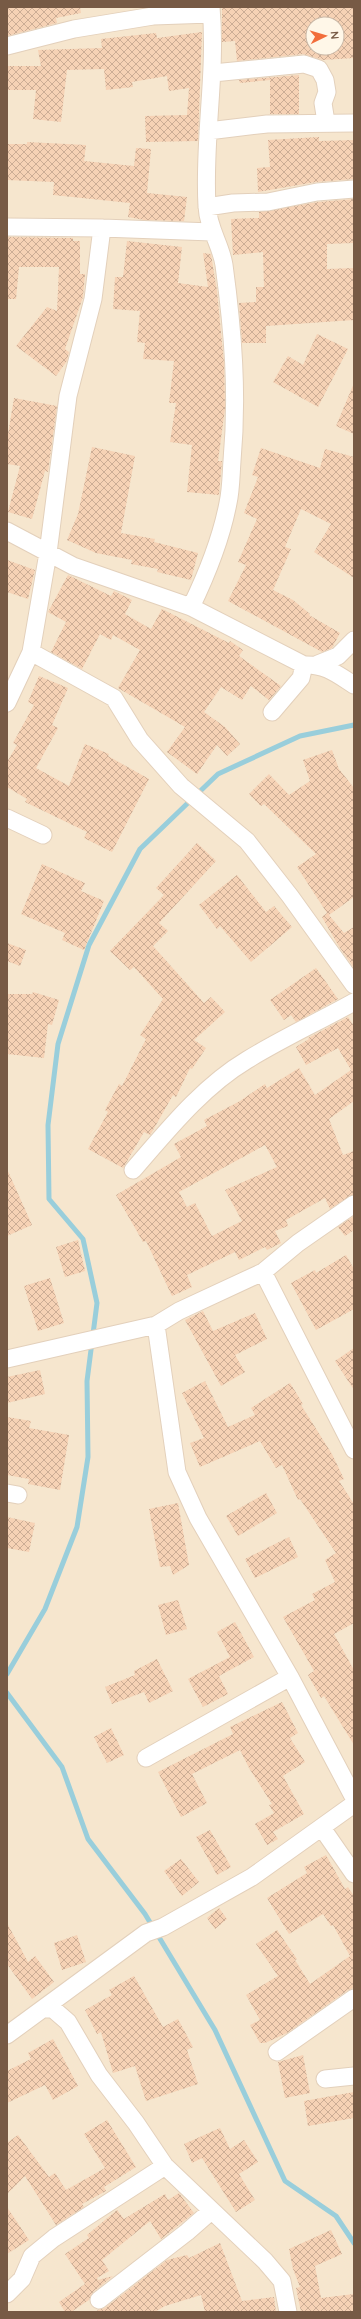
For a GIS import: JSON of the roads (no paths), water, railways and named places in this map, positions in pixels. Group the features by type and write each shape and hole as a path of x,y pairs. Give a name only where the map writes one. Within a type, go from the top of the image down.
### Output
{"street":[{"path":"7,46 74,29 153,16 211,11 213,73 208,132 207,207 212,232 223,258 231,317 235,364 235,425 229,503 210,567 191,607"},
{"path":"213,73 304,64 319,70 325,80 327,92 323,103 326,122"},
{"path":"208,132 267,124 326,122 354,123"},
{"path":"207,207 233,203 268,202 317,192 354,189"},
{"path":"7,227 102,228 212,232"},
{"path":"7,703 31,652 48,553 68,396 93,300 102,228"},
{"path":"7,531 73,566 191,607 354,685"},
{"path":"272,712 311,664 338,656 354,640"},
{"path":"31,652 114,698 140,740 181,786 247,841 290,896 354,986"},
{"path":"7,818 44,835"},
{"path":"133,1170 166,1133 214,1084 246,1061 354,1002"},
{"path":"7,1359 84,1340 156,1325 179,1311 263,1272 298,1243 354,1204"},
{"path":"263,1272 354,1450"},
{"path":"156,1325 177,1472 198,1518 290,1677 354,1798"},
{"path":"146,1758 290,1677"},
{"path":"7,2035 46,2009 146,1933 163,1927 252,1877 354,1804"},
{"path":"322,1828 354,1874"},
{"path":"277,2052 354,1998"},
{"path":"46,2009 53,2009 68,2022 99,2076 136,2123 165,2166 265,2261 282,2281 288,2312"},
{"path":"325,2079 354,2076"},
{"path":"7,2294 22,2279 32,2256 80,2219 165,2166"},
{"path":"99,2300 187,2232 211,2211"}],"waterway":[{"path":"7,1674 45,1609 77,1527 88,1457 87,1381 97,1303 83,1239 49,1199 48,1125 58,1044 89,945 140,849 218,774 300,736 354,725"},
{"path":"7,1693 62,1767 88,1839 145,1914 215,2030 285,2181 336,2216 354,2243"}]}
